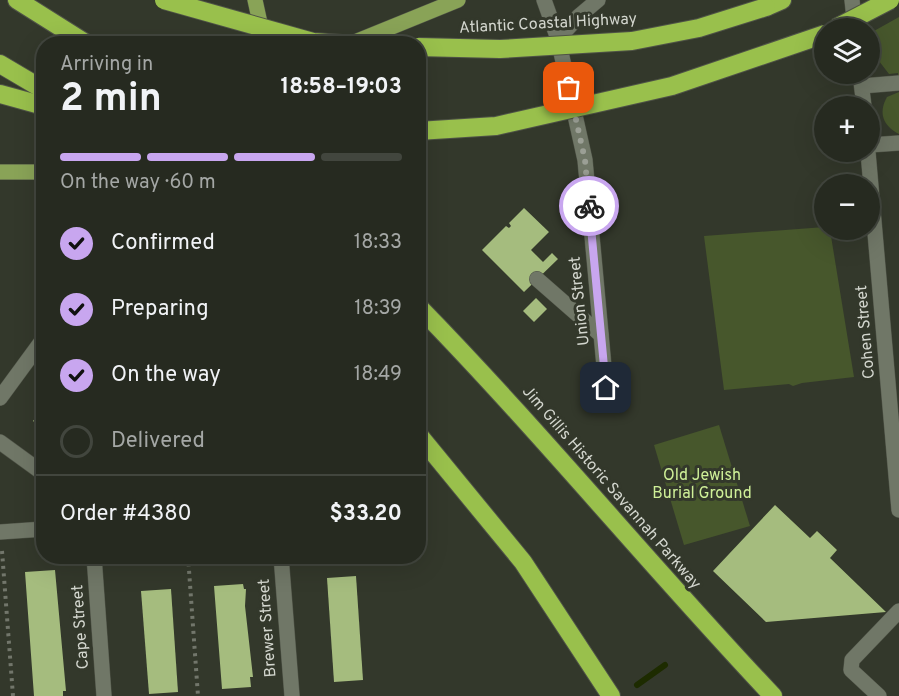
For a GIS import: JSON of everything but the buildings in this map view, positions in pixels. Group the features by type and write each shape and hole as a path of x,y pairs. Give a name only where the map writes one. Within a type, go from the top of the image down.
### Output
{"highway":[{"path":"16,0 74,36"},
{"path":"164,0 292,36"},
{"name":"Atlantic Coastal Highway","path":"426,48 500,49 632,41 699,28 782,0"},
{"path":"855,18 890,0"},
{"path":"426,130 495,126 672,86 814,38"},
{"path":"0,64 36,85"},
{"path":"0,94 36,104"},
{"name":"Jim Gillis Historic Savannah Parkway","path":"426,314 478,367 711,631 773,696"},
{"path":"426,444 523,562 611,696"}],"main road":[{"path":"255,0 261,36"},
{"path":"370,36 458,0"},
{"path":"0,172 36,172"}],"street":[{"name":"Union Street","path":"544,0 558,39 585,160 606,388"},
{"path":"558,39 579,16 598,0"},
{"path":"852,0 854,18"},
{"path":"880,82 899,83"},
{"path":"880,144 899,143"},
{"name":"Cohen Street","path":"869,162 899,510"},
{"path":"537,279 601,335"},
{"path":"0,398 36,349"},
{"path":"0,442 36,468"},
{"path":"0,532 36,530"},
{"name":"Cape Street","path":"95,564 104,696"},
{"name":"Brewer Street","path":"282,564 292,696"},
{"path":"879,696 851,665 899,611"}],"path":[{"path":"3,551 13,696"},
{"path":"189,564 198,696"}],"green space":[{"path":"899,17 899,77 898,73 889,74 880,62 880,28"},
{"path":"899,92 899,134 886,123 883,108 887,97"},
{"path":"814,228 814,240 832,240 854,377 793,386 789,384 724,390 704,236"},
{"name":"Old Jewish Burial Ground","path":"719,425 750,526 684,545 654,445"}],"waterway":[{"path":"637,685 665,665"}],"way so far":[{"path":"569,88 585,160 589,206"}],"route":[{"path":"589,206 606,388"}]}
